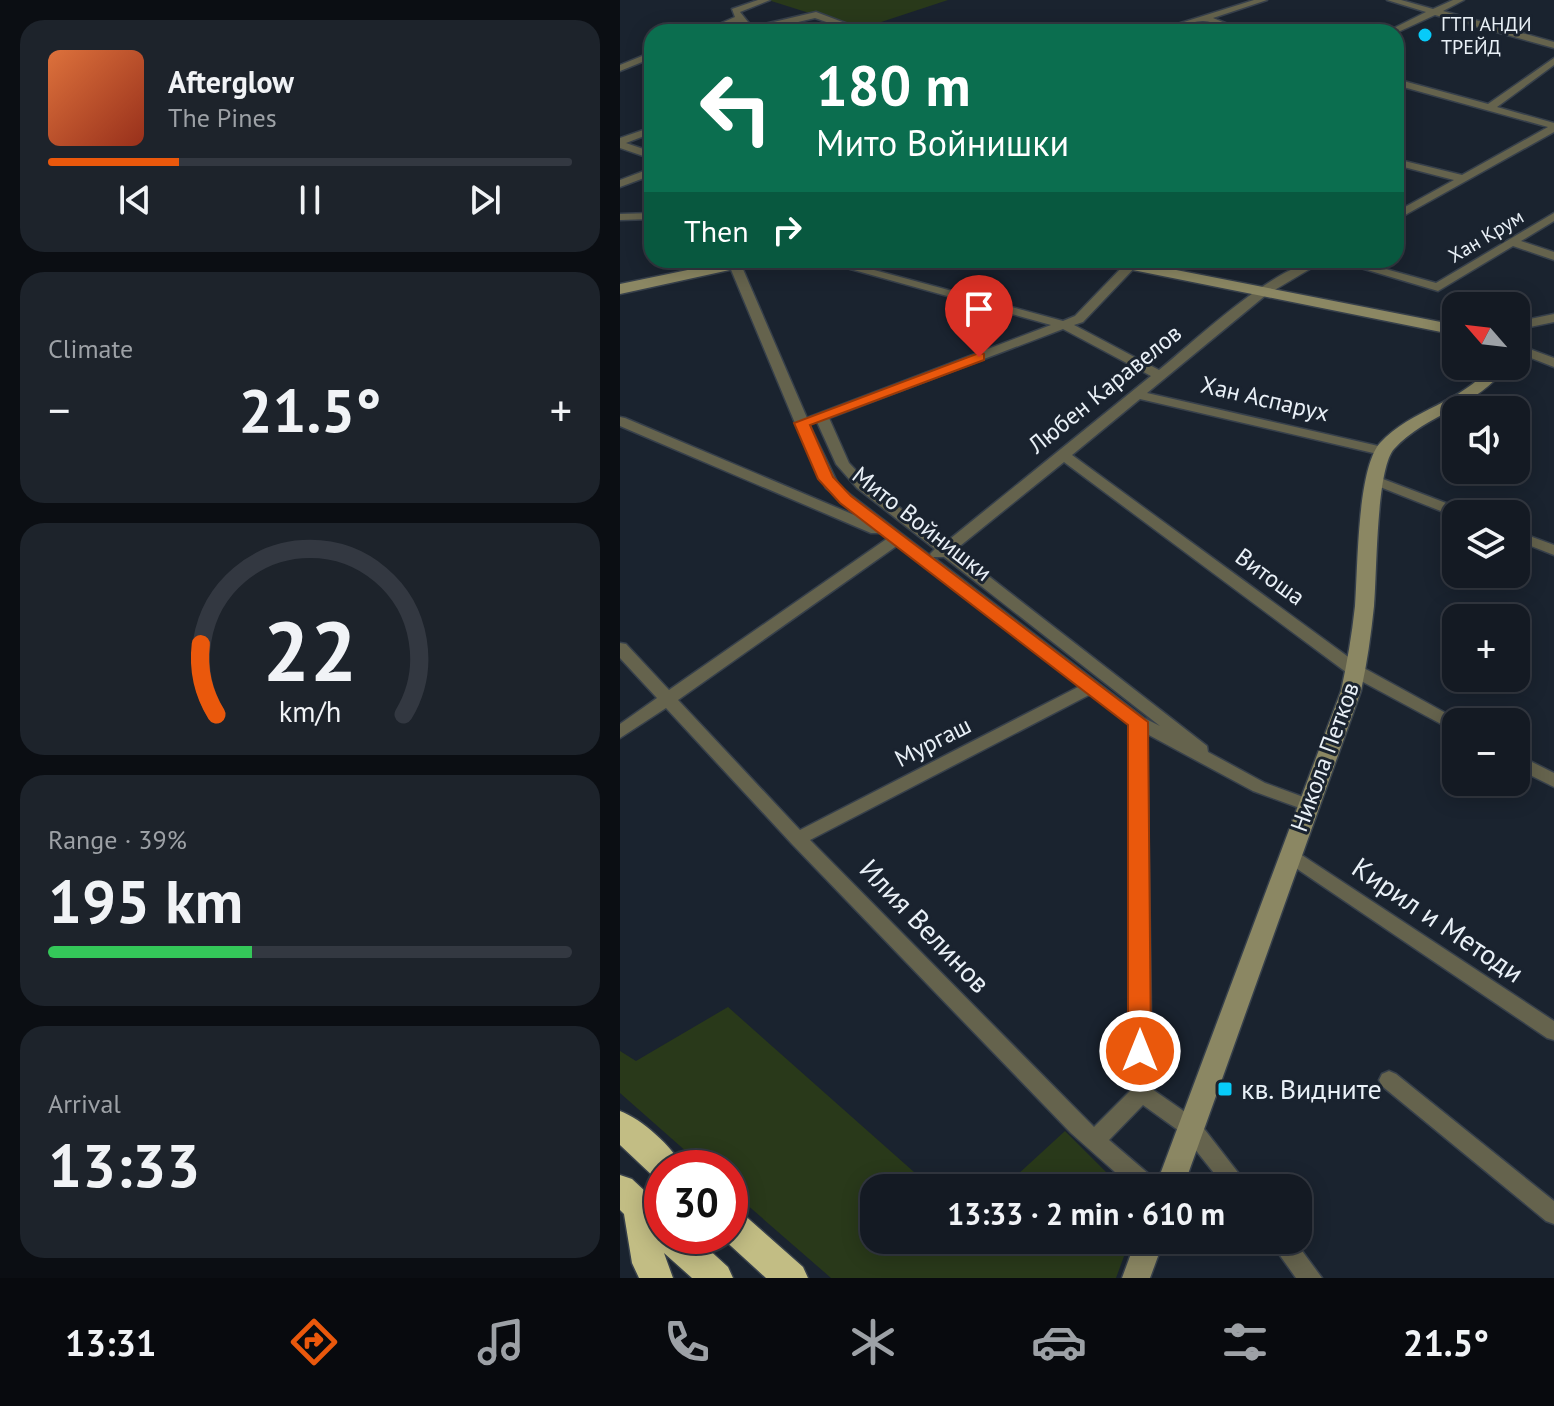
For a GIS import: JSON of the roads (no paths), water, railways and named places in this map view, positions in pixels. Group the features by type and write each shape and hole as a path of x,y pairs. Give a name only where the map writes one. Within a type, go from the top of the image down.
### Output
{"highway":[{"path":"620,1125 647,1150"},
{"path":"641,1208 649,1263 656,1278"},
{"path":"748,1240 791,1278"},
{"path":"690,1254 716,1278"}],"street":[{"path":"744,24 735,11 766,0"},
{"path":"1184,24 1263,0"},
{"path":"1391,0 1554,45"},
{"path":"1404,26 1460,0"},
{"path":"779,24 816,15 841,24"},
{"path":"725,24 739,18"},
{"path":"1204,18 1220,24"},
{"path":"620,68 644,58"},
{"path":"1489,108 1554,61"},
{"path":"1404,84 1554,127"},
{"path":"1404,212 1554,127"},
{"path":"620,142 644,133"},
{"path":"620,142 644,152"},
{"path":"1404,164 1463,179"},
{"path":"620,184 644,174"},
{"path":"620,217 644,216"},
{"name":"Хан Крум","path":"1369,268 1438,287 1554,216"},
{"path":"1512,242 1554,256"},
{"path":"620,289 709,268"},
{"name":"Мито Войнишки","path":"737,268 833,488 1138,722 1259,787 1308,805"},
{"path":"854,268 1065,325 1159,375"},
{"path":"802,423 1065,325 1086,315 1129,268"},
{"path":"1156,268 1442,327"},
{"name":"Любен Каравелов","path":"925,561 946,550 1262,292 1305,268"},
{"path":"1530,323 1554,318"},
{"path":"1530,354 1554,363"},
{"path":"1382,451 1399,436 1488,380"},
{"name":"Хан Аспарух","path":"1136,394 1382,451"},
{"name":"Мито Войнишки","path":"821,416 850,474 1224,769"},
{"path":"620,421 896,539"},
{"name":"Никола Петков","path":"1174,1174 1356,671 1375,480 1382,451"},
{"name":"Витоша","path":"1063,455 1356,671 1442,718"},
{"path":"1375,480 1442,506"},
{"path":"620,732 896,539"},
{"path":"1530,541 1554,550"},
{"name":"Илия Велинов","path":"620,648 798,839 1094,1140 1133,1174"},
{"name":"Мургаш","path":"798,839 1091,687"},
{"path":"1094,1140 1142,1093 1138,722"},
{"path":"1530,768 1554,781"},
{"name":"Кирил и Методи","path":"1291,855 1554,1032"},
{"path":"1389,1080 1554,1214"},
{"path":"1142,1093 1190,1127 1228,1174"},
{"path":"1136,1278 1145,1254"},
{"path":"1291,1254 1310,1278"}],"place":[{"name":"ГТП АНДИ ТРЕЙД","path":"1425,35"},
{"name":"кв. Видните","path":"1225,1089"}]}
